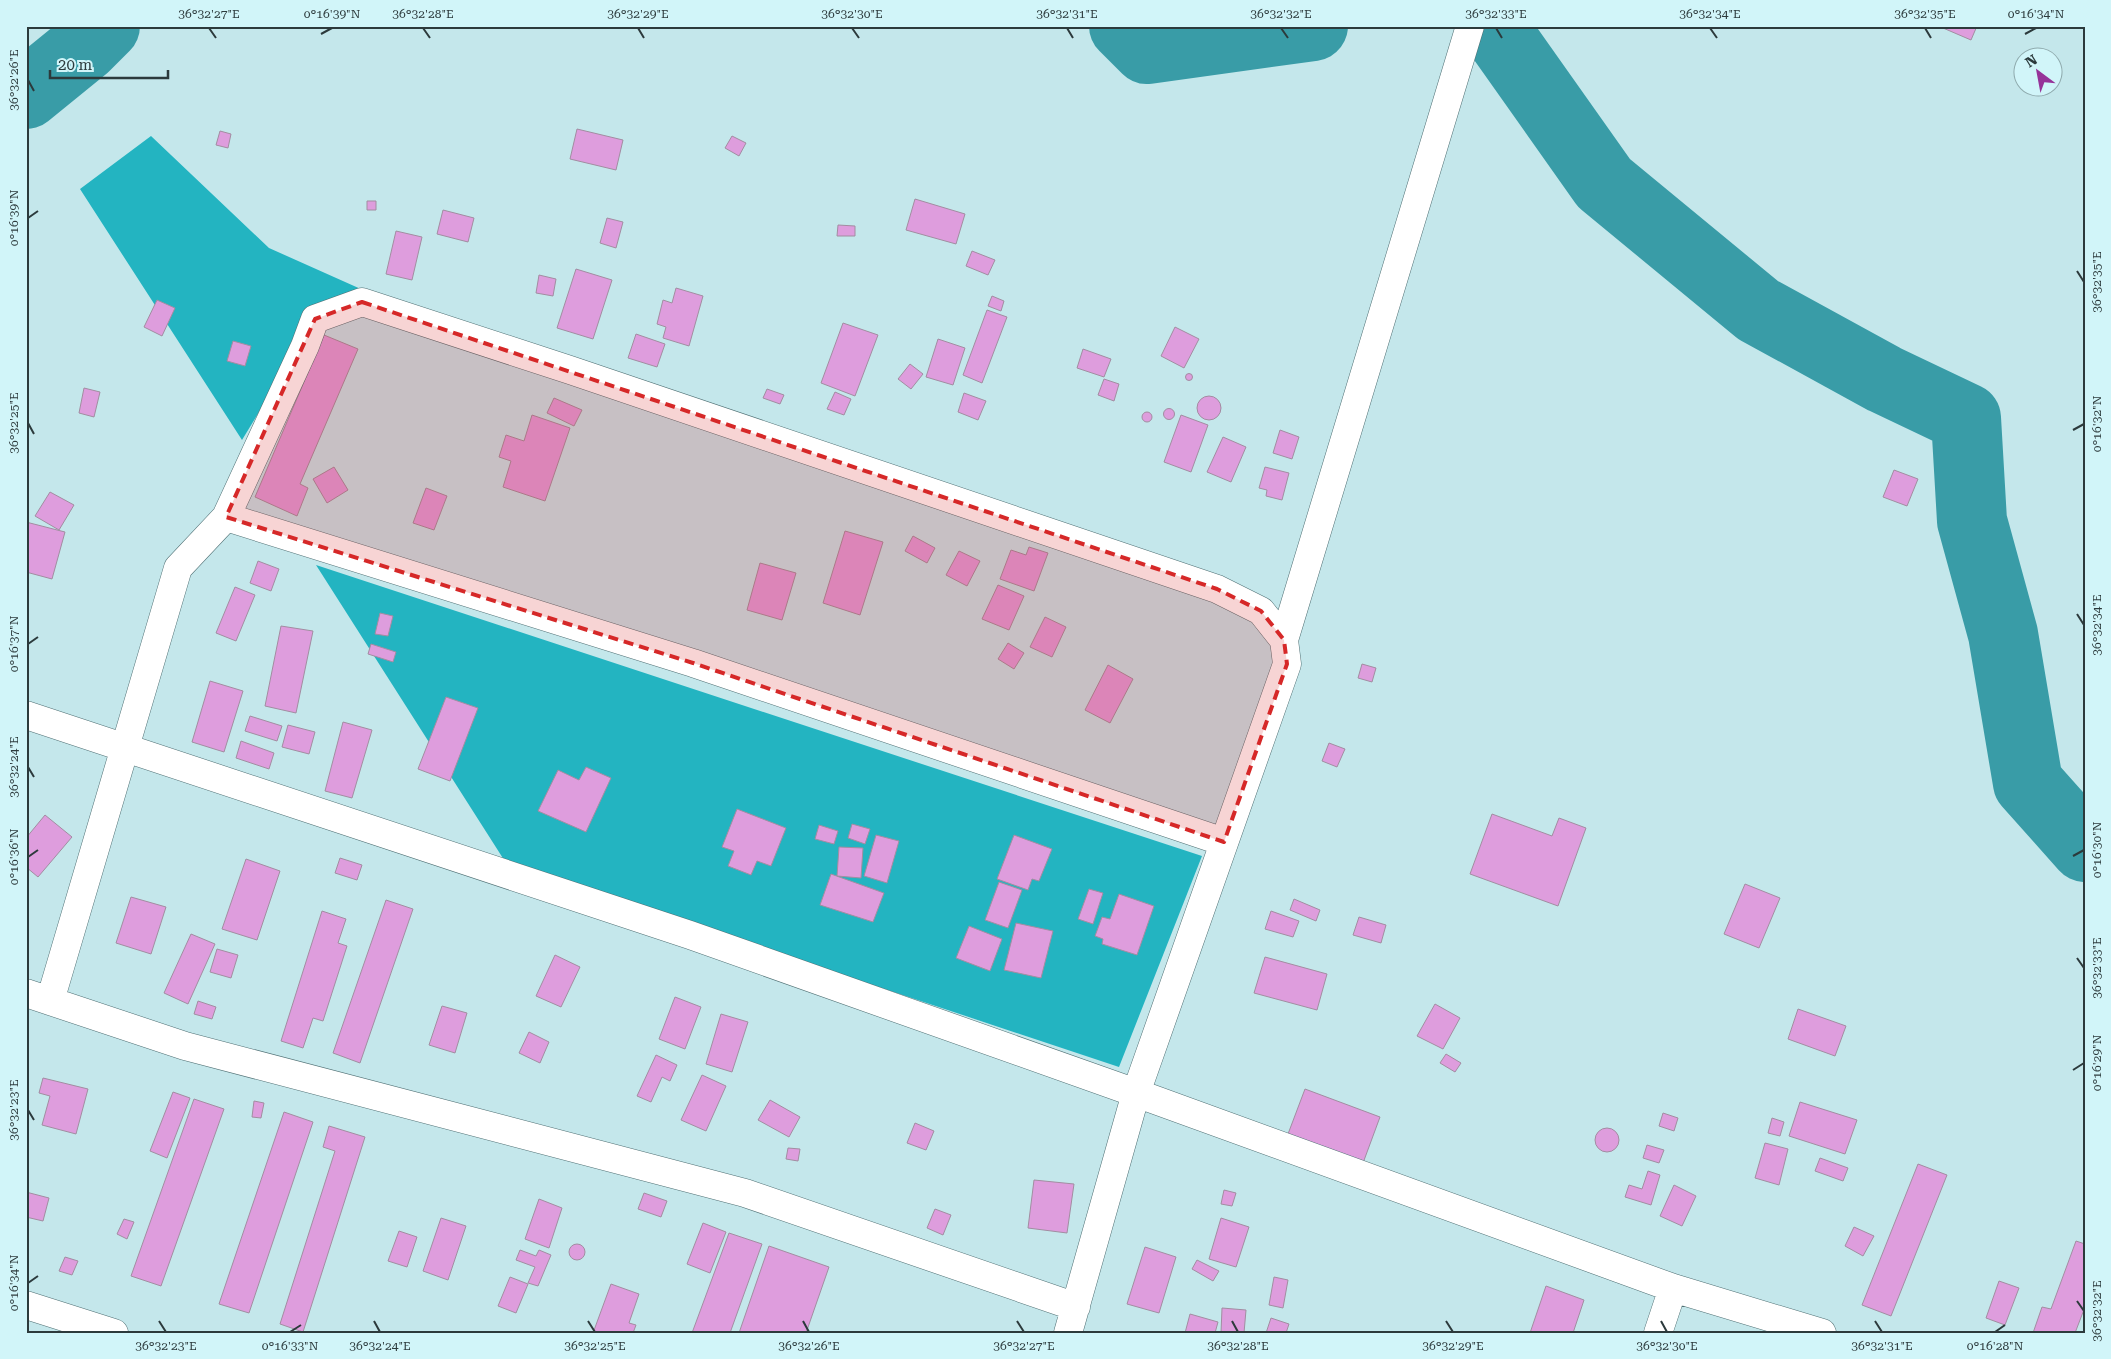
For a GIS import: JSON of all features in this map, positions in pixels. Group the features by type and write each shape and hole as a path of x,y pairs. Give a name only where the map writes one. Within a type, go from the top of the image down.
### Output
{"street":[{"path":"1068,1333 1136,1093 1287,664 1284,640 1470,26"},
{"path":"1076,1307 745,1193 185,1046 38,997 126,748 178,568 226,518 305,346 315,320 362,302 561,367 1217,589 1261,611 1284,640"},
{"path":"226,518 693,663 1224,842"},
{"path":"26,715 690,935 1136,1093 1673,1288 1822,1333"},
{"path":"1658,1333 1673,1288"},
{"path":"26,1305 114,1333"}],"highlighted area":[{"path":"362,302 1217,589 1261,611 1284,640 1287,664 1224,842 693,663 226,517 315,319"}],"shaded area":[{"path":"151,136 269,248 372,294 312,325 242,440 80,189"},
{"path":"316,565 1202,856 1119,1067 506,863"}],"building":[{"path":"1944,26 1977,26 1971,40 1943,28"},
{"path":"577,129 623,140 616,170 570,159"},
{"path":"220,131 231,134 228,148 216,145"},
{"path":"732,136 746,143 739,156 725,148"},
{"path":"915,199 965,214 956,244 906,230"},
{"path":"367,201 376,201 376,210 367,210"},
{"path":"443,210 474,218 468,242 437,234"},
{"path":"607,218 623,222 616,248 600,243"},
{"path":"838,225 855,226 855,236 837,236"},
{"path":"396,231 422,237 412,280 386,274"},
{"path":"972,251 995,260 988,275 966,266"},
{"path":"576,269 612,280 593,339 557,328"},
{"path":"539,275 556,279 553,296 536,293"},
{"path":"676,288 703,296 689,346 663,338 666,327 657,324 663,300 672,303"},
{"path":"992,296 1004,301 1001,311 988,306"},
{"path":"157,300 175,308 162,336 144,327"},
{"path":"987,310 1007,317 982,383 963,375"},
{"path":"843,323 878,335 855,396 821,383"},
{"path":"1175,327 1199,339 1184,368 1161,356"},
{"path":"636,334 665,344 657,367 628,358"},
{"path":"324,335 358,349 300,484 308,488 297,516 255,497"},
{"path":"938,339 965,348 953,385 926,377"},
{"path":"233,341 251,346 245,366 227,361"},
{"path":"1083,349 1111,359 1104,377 1077,368"},
{"path":"910,364 923,374 911,389 898,379"},
{"path":"1189,373 1193,377 1189,381 1185,377"},
{"path":"1104,379 1119,384 1114,401 1098,395"},
{"path":"84,388 100,392 94,417 79,413"},
{"path":"767,389 784,395 780,404 763,398"},
{"path":"835,392 851,399 844,415 827,409"},
{"path":"964,393 986,401 978,420 958,412"},
{"path":"1209,396 1218,399 1221,408 1218,417 1209,420 1200,417 1197,408 1200,399"},
{"path":"554,398 582,410 574,426 547,413"},
{"path":"1169,408 1175,414 1169,420 1163,414"},
{"path":"1145,412 1149,412 1152,417 1151,421 1145,422 1142,419 1142,415"},
{"path":"532,415 570,428 545,501 503,487 511,461 499,457 506,435 524,441"},
{"path":"1181,415 1208,425 1191,472 1164,462"},
{"path":"1280,430 1299,437 1292,459 1273,453"},
{"path":"1223,437 1246,447 1231,482 1207,472"},
{"path":"334,467 348,490 327,503 313,479"},
{"path":"1265,467 1289,473 1282,500 1266,496 1267,490 1259,488"},
{"path":"1894,470 1918,479 1907,506 1883,497"},
{"path":"426,488 447,496 434,530 413,523"},
{"path":"50,492 74,505 59,530 35,516"},
{"path":"26,522 65,532 52,579 26,572"},
{"path":"845,531 883,542 860,615 823,603"},
{"path":"913,536 935,548 927,563 905,551"},
{"path":"1029,547 1048,553 1034,591 1000,579 1011,550 1026,555"},
{"path":"959,551 980,561 967,586 946,575"},
{"path":"258,561 279,569 271,591 250,583"},
{"path":"760,563 796,573 782,620 747,610"},
{"path":"998,585 1024,596 1009,630 982,619"},
{"path":"235,587 255,595 236,641 216,633"},
{"path":"380,613 393,616 388,636 375,634"},
{"path":"1045,617 1066,627 1052,657 1030,647"},
{"path":"281,626 313,631 296,713 265,706"},
{"path":"1008,643 1024,653 1014,669 998,659"},
{"path":"371,644 396,652 393,662 368,654"},
{"path":"1362,664 1376,668 1372,682 1358,678"},
{"path":"1108,665 1133,679 1110,723 1085,710"},
{"path":"210,681 243,691 224,752 192,742"},
{"path":"446,697 478,708 450,781 418,769"},
{"path":"250,716 282,726 277,741 245,731"},
{"path":"343,722 372,730 352,798 325,791"},
{"path":"288,725 315,732 309,754 282,747"},
{"path":"241,741 274,753 269,769 236,758"},
{"path":"1329,743 1345,749 1337,767 1322,761"},
{"path":"586,767 611,778 586,832 538,811 558,770 579,780"},
{"path":"737,809 786,828 771,866 757,861 751,875 728,866 734,851 722,847"},
{"path":"1492,814 1552,836 1559,818 1586,828 1558,906 1470,874"},
{"path":"45,815 72,837 38,877 26,867 26,838"},
{"path":"852,824 870,829 865,844 848,838"},
{"path":"819,825 838,831 834,844 815,839"},
{"path":"876,835 899,841 887,883 864,876"},
{"path":"1014,835 1052,849 1039,881 1032,879 1028,890 997,879"},
{"path":"839,847 863,848 861,878 837,876"},
{"path":"340,858 362,865 357,880 335,873"},
{"path":"246,859 280,871 257,940 222,929"},
{"path":"831,874 884,893 873,922 820,905"},
{"path":"999,882 1022,890 1008,928 985,920"},
{"path":"1745,884 1780,898 1759,948 1724,934"},
{"path":"1089,889 1103,893 1093,924 1078,919"},
{"path":"1119,894 1154,906 1137,955 1102,944 1103,939 1095,936 1102,917 1110,919"},
{"path":"131,897 166,907 151,954 116,943"},
{"path":"1294,899 1320,910 1316,921 1290,910"},
{"path":"386,900 413,909 360,1063 333,1053"},
{"path":"322,911 346,919 338,943 347,946 323,1021 313,1018 303,1048 281,1041"},
{"path":"1271,911 1299,921 1293,937 1265,929"},
{"path":"1359,917 1386,925 1381,943 1353,935"},
{"path":"1016,923 1053,931 1041,978 1004,970"},
{"path":"969,926 1002,939 990,971 956,958"},
{"path":"191,934 215,944 188,1004 164,993"},
{"path":"217,949 238,955 231,978 210,972"},
{"path":"555,955 580,967 561,1007 536,996"},
{"path":"1265,957 1327,974 1317,1010 1254,993"},
{"path":"675,997 701,1007 685,1049 659,1039"},
{"path":"198,1001 216,1007 212,1019 194,1014"},
{"path":"1435,1004 1460,1018 1443,1049 1417,1036"},
{"path":"442,1006 467,1013 455,1053 429,1045"},
{"path":"1798,1009 1846,1026 1835,1056 1788,1039"},
{"path":"721,1014 748,1022 732,1072 706,1064"},
{"path":"529,1032 549,1042 540,1063 519,1053"},
{"path":"1446,1054 1461,1063 1455,1072 1440,1063"},
{"path":"656,1055 677,1065 670,1081 662,1077 651,1102 637,1096"},
{"path":"702,1075 726,1086 706,1131 681,1120"},
{"path":"43,1078 88,1089 76,1134 42,1125 50,1096 39,1093"},
{"path":"1305,1089 1380,1117 1363,1163 1288,1134"},
{"path":"173,1092 190,1098 167,1158 150,1151"},
{"path":"194,1099 224,1109 161,1286 131,1276"},
{"path":"770,1100 800,1117 789,1137 758,1120"},
{"path":"254,1101 264,1103 261,1118 252,1117"},
{"path":"1800,1102 1857,1120 1845,1154 1789,1136"},
{"path":"284,1112 313,1122 249,1313 219,1304"},
{"path":"1663,1113 1678,1118 1674,1131 1659,1126"},
{"path":"1772,1118 1784,1122 1780,1136 1768,1133"},
{"path":"915,1123 934,1131 926,1150 907,1143"},
{"path":"329,1126 365,1137 303,1332 280,1324 335,1151 323,1147"},
{"path":"1607,1128 1615,1132 1619,1140 1615,1148 1607,1152 1599,1148 1595,1140 1599,1132"},
{"path":"1765,1143 1788,1149 1779,1185 1755,1178"},
{"path":"1647,1145 1664,1150 1659,1163 1643,1158"},
{"path":"788,1148 800,1149 798,1161 786,1159"},
{"path":"1820,1158 1848,1168 1843,1181 1815,1171"},
{"path":"1918,1164 1947,1175 1891,1316 1862,1305"},
{"path":"1648,1171 1660,1175 1651,1205 1625,1197 1629,1185 1642,1189"},
{"path":"1034,1180 1074,1184 1067,1233 1028,1228"},
{"path":"1674,1185 1696,1196 1682,1226 1660,1216"},
{"path":"1224,1190 1236,1193 1232,1206 1221,1204"},
{"path":"26,1192 49,1198 43,1221 26,1217"},
{"path":"644,1193 667,1201 661,1217 638,1209"},
{"path":"539,1199 562,1208 549,1248 525,1239"},
{"path":"935,1209 951,1215 943,1235 927,1228"},
{"path":"441,1218 466,1226 448,1280 423,1271"},
{"path":"1221,1218 1249,1227 1236,1267 1209,1259"},
{"path":"124,1219 134,1222 127,1239 117,1234"},
{"path":"703,1223 726,1232 710,1273 687,1264"},
{"path":"1854,1227 1874,1236 1863,1256 1845,1246"},
{"path":"399,1231 417,1237 407,1267 388,1261"},
{"path":"729,1233 762,1244 730,1333 692,1333"},
{"path":"2076,1241 2085,1244 2085,1307 2075,1333 2033,1333 2042,1307 2051,1309"},
{"path":"577,1244 585,1252 577,1260 569,1252"},
{"path":"769,1246 829,1267 806,1333 739,1333"},
{"path":"1145,1247 1176,1257 1159,1313 1127,1304"},
{"path":"520,1250 536,1256 539,1250 551,1255 538,1286 528,1283 535,1267 516,1260"},
{"path":"65,1257 78,1261 72,1275 59,1271"},
{"path":"1197,1260 1219,1271 1213,1281 1192,1269"},
{"path":"510,1277 528,1284 516,1313 498,1306"},
{"path":"1274,1277 1288,1280 1283,1308 1269,1305"},
{"path":"1999,1281 2019,1288 2005,1325 1986,1318"},
{"path":"611,1284 639,1294 629,1323 636,1325 633,1333 593,1333"},
{"path":"1546,1286 1584,1300 1573,1333 1530,1333"},
{"path":"1222,1308 1246,1310 1244,1333 1221,1333"},
{"path":"1190,1314 1218,1322 1215,1333 1185,1333"},
{"path":"1271,1318 1289,1324 1286,1333 1266,1333"}],"waterway":[{"path":"26,94 85,46 105,26"},
{"path":"1124,26 1147,49 1313,26"},
{"path":"1493,26 1604,183 1758,310 1884,379 1966,418 1972,521 2003,634 2028,783 2085,847"}]}
